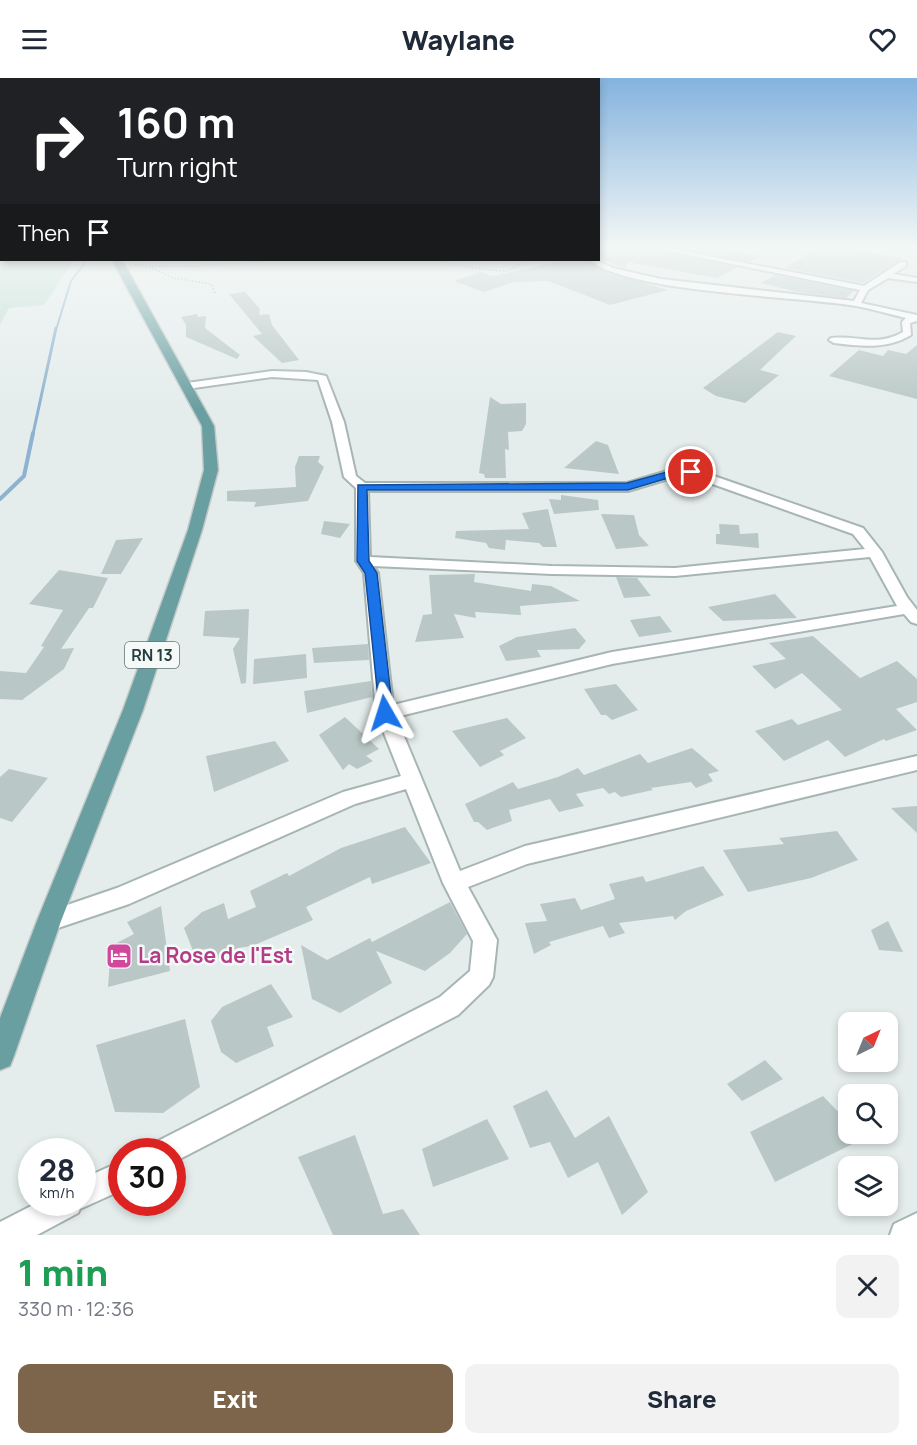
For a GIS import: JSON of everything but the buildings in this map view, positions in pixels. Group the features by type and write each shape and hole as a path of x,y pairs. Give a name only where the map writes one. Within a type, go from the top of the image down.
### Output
{"main road":[{"name":"RN 13","path":"0,1056 49,921 133,710 195,530 211,470 208,426 143,301"}],"street":[{"path":"831,301 915,317"},
{"path":"834,340 880,345 896,342 908,333 906,322 915,317"},
{"path":"187,386 271,374 303,372 322,378 338,422 350,477 362,487 628,487 674,473 691,472 858,531 873,546 911,614 612,658 385,713"},
{"path":"186,1142 449,1006 481,977 485,940 454,883 385,713 371,573 363,561 362,487"},
{"path":"363,561 552,570 675,572 875,552"},
{"path":"454,883 525,855 917,763"},
{"path":"49,921 121,897 350,798 412,780"},
{"path":"6,1235 43,1216"},
{"path":"905,1235 917,1228"}],"green space":[{"path":"0,301 47,301 44,305 9,308 0,325"}],"waterway":[{"path":"56,330 65,301"},
{"path":"33,434 56,328"},
{"path":"0,499 24,476 33,433"}],"place":[{"name":"La Rose de l'Est","path":"119,956"}],"route":[{"path":"385,713 371,573 363,561 362,487 628,487 674,473 691,472"}]}
